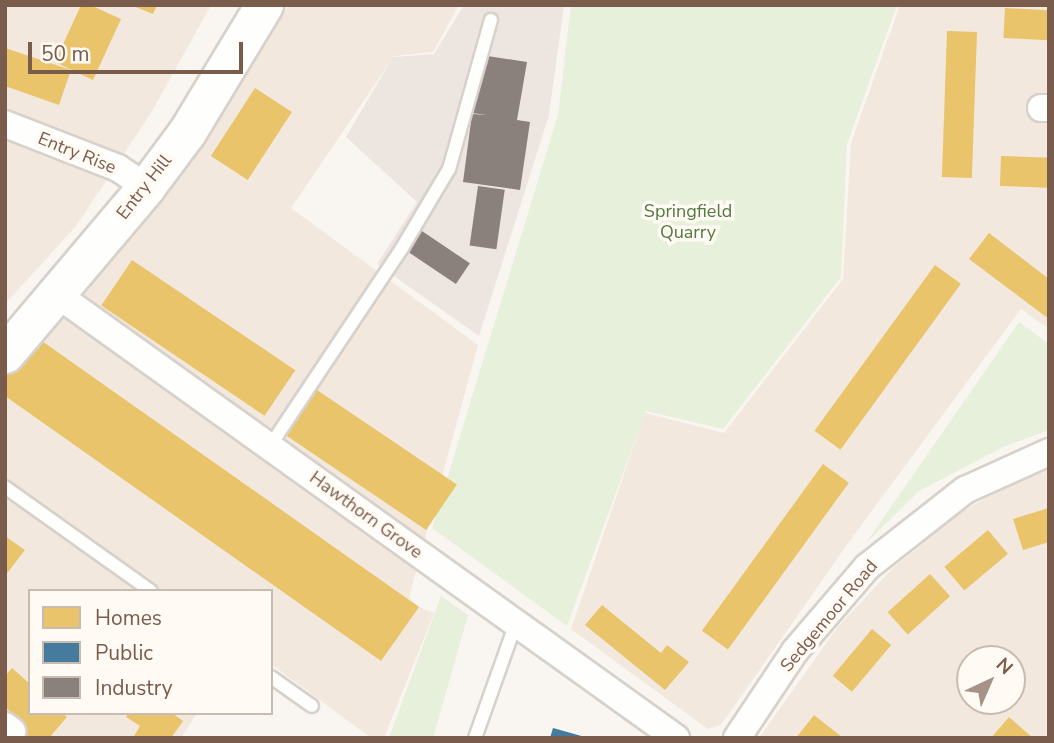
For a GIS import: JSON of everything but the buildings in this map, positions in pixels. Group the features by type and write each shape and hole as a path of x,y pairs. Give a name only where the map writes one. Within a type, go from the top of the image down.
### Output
{"street":[{"name":"Entry Hill","path":"5,354 146,187 187,132 264,5"},
{"name":"Entry Rise","path":"5,124 118,168 146,187"},
{"name":"Hawthorn Grove","path":"55,293 676,738"},
{"name":"Sedgemoor Road","path":"737,738 795,651 867,567 965,490 1049,452"}],"lane":[{"path":"270,446 408,239 449,169 491,20"},
{"path":"5,486 148,589"},
{"path":"475,738 516,623"},
{"path":"273,678 312,706"}],"shaded area":[{"path":"5,5 211,5 151,113 76,226 5,304"},
{"path":"289,5 459,5 433,52 394,56 291,208 478,345 409,597 419,607 434,613 384,738 371,738 273,665 273,589 28,589 28,715 196,715 181,738 5,738 5,377 55,325 196,156"},
{"path":"464,5 564,5 549,115 479,336 377,264 417,202 346,137 393,57 434,54"},
{"path":"900,5 1049,5 1049,329 1021,309 851,539 721,725 708,729 571,629 645,413 724,433 843,279 851,143"},
{"path":"1049,470 1049,738 759,738 837,628 892,569 960,513 1007,485"}],"green space":[{"name":"Springfield Quarry","path":"571,5 897,5 847,144 841,277 723,429 646,411 567,626 432,528 558,115"},
{"path":"1019,322 1049,344 1049,430 1005,446 919,491 866,543"},
{"path":"441,596 468,615 433,738 389,738"}]}
